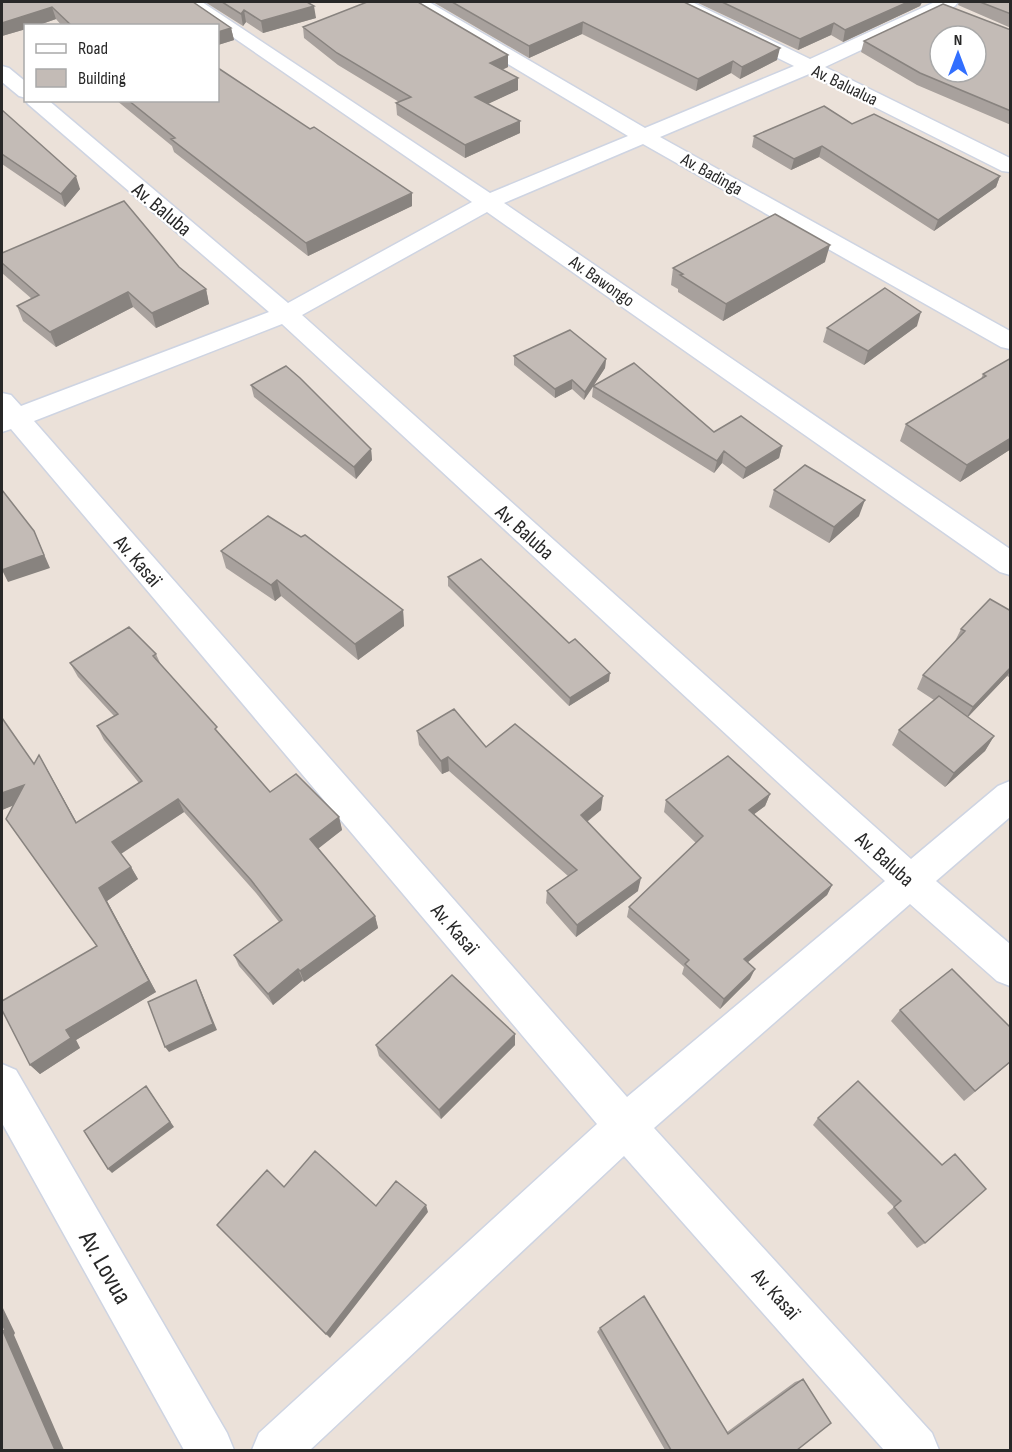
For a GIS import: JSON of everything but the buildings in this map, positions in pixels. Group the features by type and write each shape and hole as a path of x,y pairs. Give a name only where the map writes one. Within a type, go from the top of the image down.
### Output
{"street":[{"name":"Av. Bawongo","path":"191,2 488,202 1011,564"},
{"name":"Av. Badinga","path":"417,2 645,137 1011,341"},
{"name":"Av. Balualua","path":"679,2 1011,166"},
{"path":"6,414 286,314 488,202 809,67 944,6"},
{"path":"2,72 24,90"},
{"name":"Av. Baluba","path":"37,102 286,314 911,882 1011,968"},
{"name":"Av. Kasaï","path":"6,414 625,1126 915,1450"},
{"path":"276,1450 625,1126 1011,796"},
{"name":"Av. Lovua","path":"2,1084 210,1450"}]}
